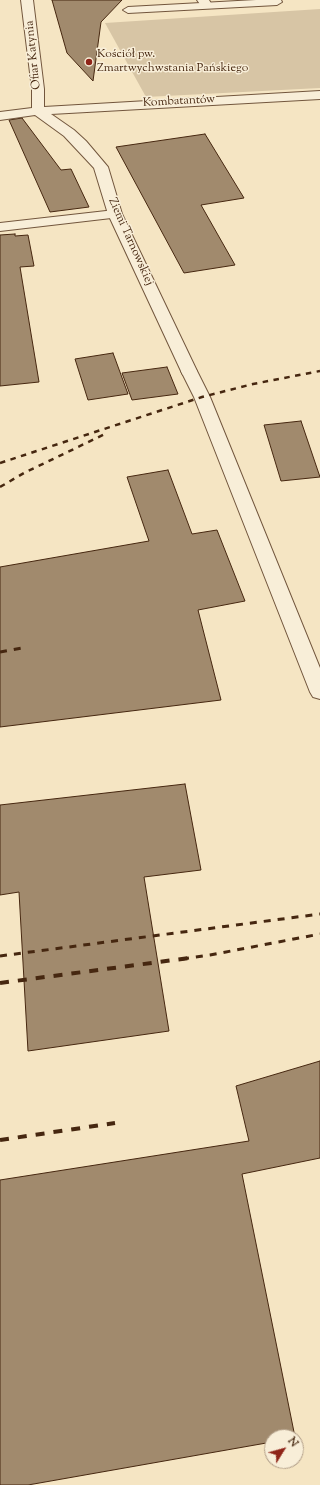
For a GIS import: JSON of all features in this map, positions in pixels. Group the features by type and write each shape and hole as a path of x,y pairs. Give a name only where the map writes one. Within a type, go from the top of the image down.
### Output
{"street":[{"name":"Ofiar Katynia","path":"27,0 38,89 38,110"},
{"name":"Kombatantów","path":"0,116 38,110 320,95"},
{"name":"Ziemi Tarnowskiej","path":"38,110 69,133 101,167 115,214 190,371"}],"lane":[{"path":"128,10 205,3 277,2"},
{"path":"0,227 115,214"},
{"path":"190,371 202,397 320,692"}],"shaded area":[{"path":"320,9 320,88 146,97 105,23"}],"building":[{"path":"52,0 122,0 101,22 93,81 67,53"},
{"path":"22,118 61,170 71,169 89,207 50,212 9,120"},
{"path":"205,134 244,198 201,205 235,265 184,273 116,147"},
{"path":"15,234 15,236 28,235 34,266 20,267 39,382 0,386 0,235"},
{"path":"113,353 128,394 88,400 75,359"},
{"path":"167,367 178,394 132,400 122,373"},
{"path":"301,421 320,477 281,481 264,425"},
{"path":"168,470 192,534 217,530 245,601 198,610 221,700 0,727 0,567 149,541 127,477"},
{"path":"185,784 201,870 144,877 169,1031 28,1051 19,892 0,895 0,805"},
{"path":"320,1061 320,1158 242,1174 293,1429 264,1429 264,1443 28,1485 0,1485 0,1180 249,1141 236,1086"}],"railway":[{"path":"0,463 202,397 253,384 320,371"},
{"path":"0,487 24,473 105,434"},
{"path":"0,652 22,648"},
{"path":"0,956 320,914"},
{"path":"189,958 320,934"},
{"path":"0,983 189,958"},
{"path":"182,959 189,958"},
{"path":"0,1140 115,1123"}],"place":[{"name":"Kościół pw. Zmartwychwstania Pańskiego","path":"89,62"}]}
